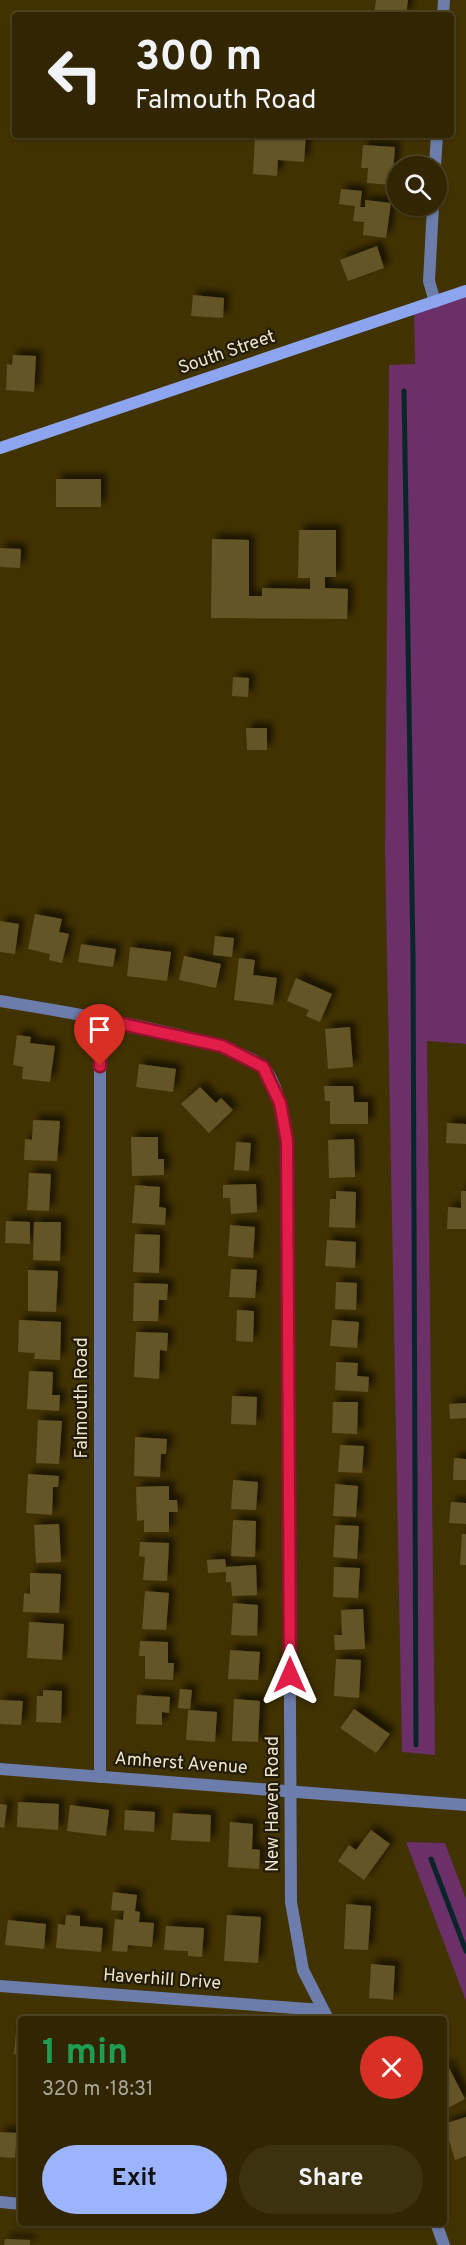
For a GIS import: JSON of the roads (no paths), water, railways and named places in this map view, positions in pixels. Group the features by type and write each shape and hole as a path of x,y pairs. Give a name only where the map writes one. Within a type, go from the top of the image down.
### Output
{"street":[{"path":"436,156 437,138"},
{"path":"432,216 429,281 435,302"},
{"name":"South Street","path":"0,448 466,291"},
{"name":"New Haven Road","path":"0,1001 100,1019 222,1046 263,1067 280,1103 287,1141 291,1902 303,1970 325,2014"},
{"name":"Falmouth Road","path":"100,1019 100,1777"},
{"name":"Amherst Avenue","path":"0,1769 466,1804"},
{"name":"Haverhill Drive","path":"0,1986 325,2014"},
{"path":"0,2202 18,2204"},
{"path":"437,2226 444,2245"}],"waterway":[{"path":"404,391 413,957 416,1745"},
{"path":"431,1859 466,1951"}]}
